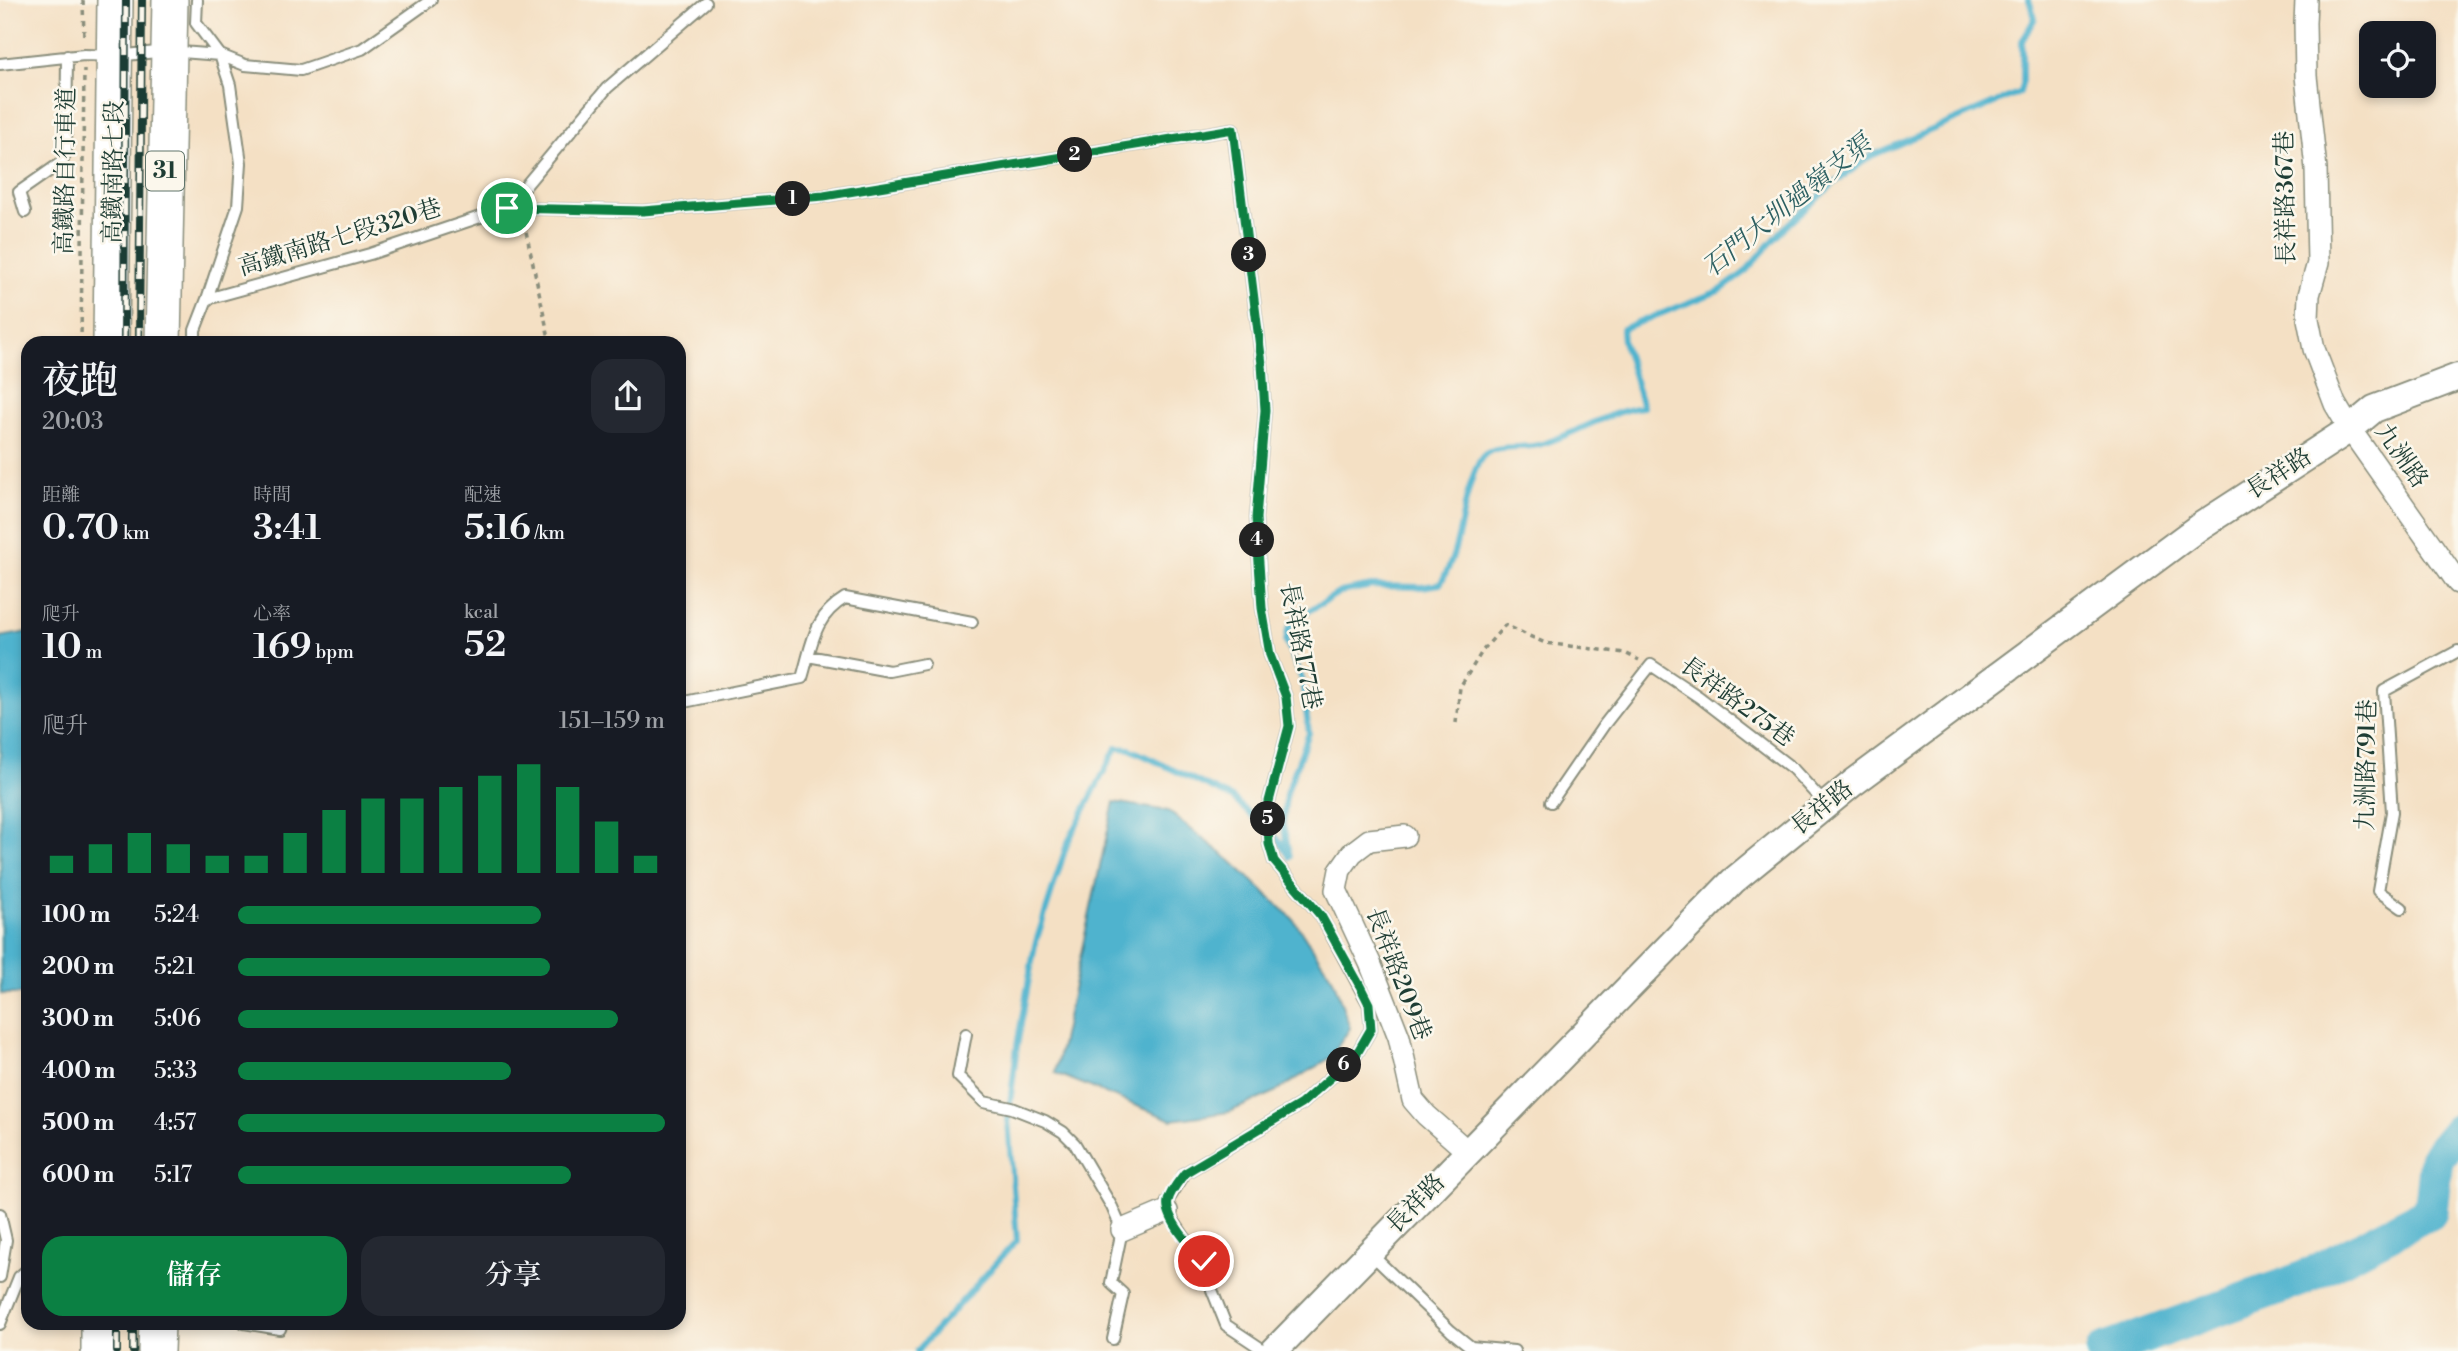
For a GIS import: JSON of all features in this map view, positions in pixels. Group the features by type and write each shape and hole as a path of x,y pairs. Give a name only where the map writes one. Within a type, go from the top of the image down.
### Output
{"main road":[{"name":"高鐵南路七段","path":"111,336 100,55 115,0"},
{"name":"高鐵南路七段","path":"163,336 170,0"},
{"path":"99,1330 99,1351"},
{"path":"156,1351 157,1330"}],"street":[{"name":"長祥路367巷","path":"2306,0 2306,76 2316,169 2318,263 2309,295 2308,319 2314,349 2335,404 2350,429"},
{"name":"長祥路","path":"1274,1351 1732,881 1853,782 2199,527 2350,429 2374,410 2458,377"},
{"name":"九洲路","path":"2350,429 2458,583"},
{"name":"長祥路209巷","path":"1405,835 1369,840 1352,853 1340,870 1336,890 1370,963 1399,1037 1413,1100 1467,1152"},
{"path":"1122,1230 1167,1211"}],"lane":[{"name":"高鐵南路七段320巷","path":"195,336 238,206 241,163 230,85 220,55 196,23 197,0"},
{"path":"0,64 66,56 168,51 220,55 245,65 301,69 362,49 431,0"},
{"path":"507,208 607,88 706,4"},
{"path":"25,212 19,192 62,162 66,152 66,56"},
{"name":"高鐵南路七段320巷","path":"207,299 370,254 507,208 643,211 824,196 1233,129"},
{"name":"長祥路177巷","path":"1167,1211 1170,1195 1185,1173 1301,1104 1356,1055 1371,1029 1369,1004 1360,986 1321,916 1274,861 1269,844 1267,809 1289,726 1286,697 1270,655 1262,608 1256,518 1265,410 1262,364 1233,129"},
{"path":"686,702 802,678 819,620 832,606 845,598 972,622"},
{"name":"九洲路791巷","path":"2402,908 2378,891 2392,812 2384,691 2458,651"},
{"path":"808,656 889,671 924,664"},
{"name":"長祥路275巷","path":"1551,802 1604,725 1651,665 1699,697 1793,769 1826,806"},
{"path":"966,1034 958,1076 984,1102 1023,1112 1063,1132 1075,1144 1112,1207 1122,1230 1111,1283 1123,1294 1113,1339"},
{"path":"1167,1211 1191,1247 1204,1261 1226,1325 1265,1351"},
{"path":"0,1214 6,1240 0,1277"},
{"path":"1369,1252 1471,1347 1514,1351"},
{"path":"0,1324 21,1275"}],"path":[{"name":"高鐵路自行車道","path":"81,336 100,55 83,0"},
{"path":"523,209 524,229 548,336"},
{"path":"1456,723 1460,687 1483,650 1505,625 1545,643 1625,653 1651,665"}],"water":[{"path":"21,633 21,994 1,994 0,637"},
{"path":"1114,802 1168,811 1231,861 1293,919 1333,979 1350,1028 1330,1058 1273,1093 1229,1112 1172,1120 1055,1073"}],"waterway":[{"name":"石門大圳過嶺支渠","path":"917,1351 1017,1240 1008,1120 1017,1046 1035,945 1067,844 1116,748 1130,749 1232,798 1279,840 1290,857 1283,825 1286,794 1309,733 1302,679 1286,642 1288,630 1294,620 1340,592 1372,586 1422,587 1440,584 1453,555 1473,477 1484,455 1497,449 1538,445 1616,413 1643,407 1623,341 1622,329 1721,290 1744,273 1788,224 1838,180 1871,156 2020,92 2022,41 2035,18 2029,0"},
{"path":"2103,1351 2302,1279 2430,1212 2436,1158 2458,1131"}],"railway":[{"path":"124,336 126,0"},
{"path":"139,336 142,0"},
{"path":"117,1330 117,1351"},
{"path":"133,1330 133,1351"}],"route":[{"path":"507,208 643,211 824,196 1233,129 1262,364 1265,410 1256,518 1262,608 1270,655 1286,697 1289,726 1267,809 1269,844 1274,861 1321,916 1360,986 1372,1017 1371,1029 1356,1055 1301,1104 1185,1173 1177,1183 1167,1202 1167,1211 1191,1247 1204,1261"}]}
